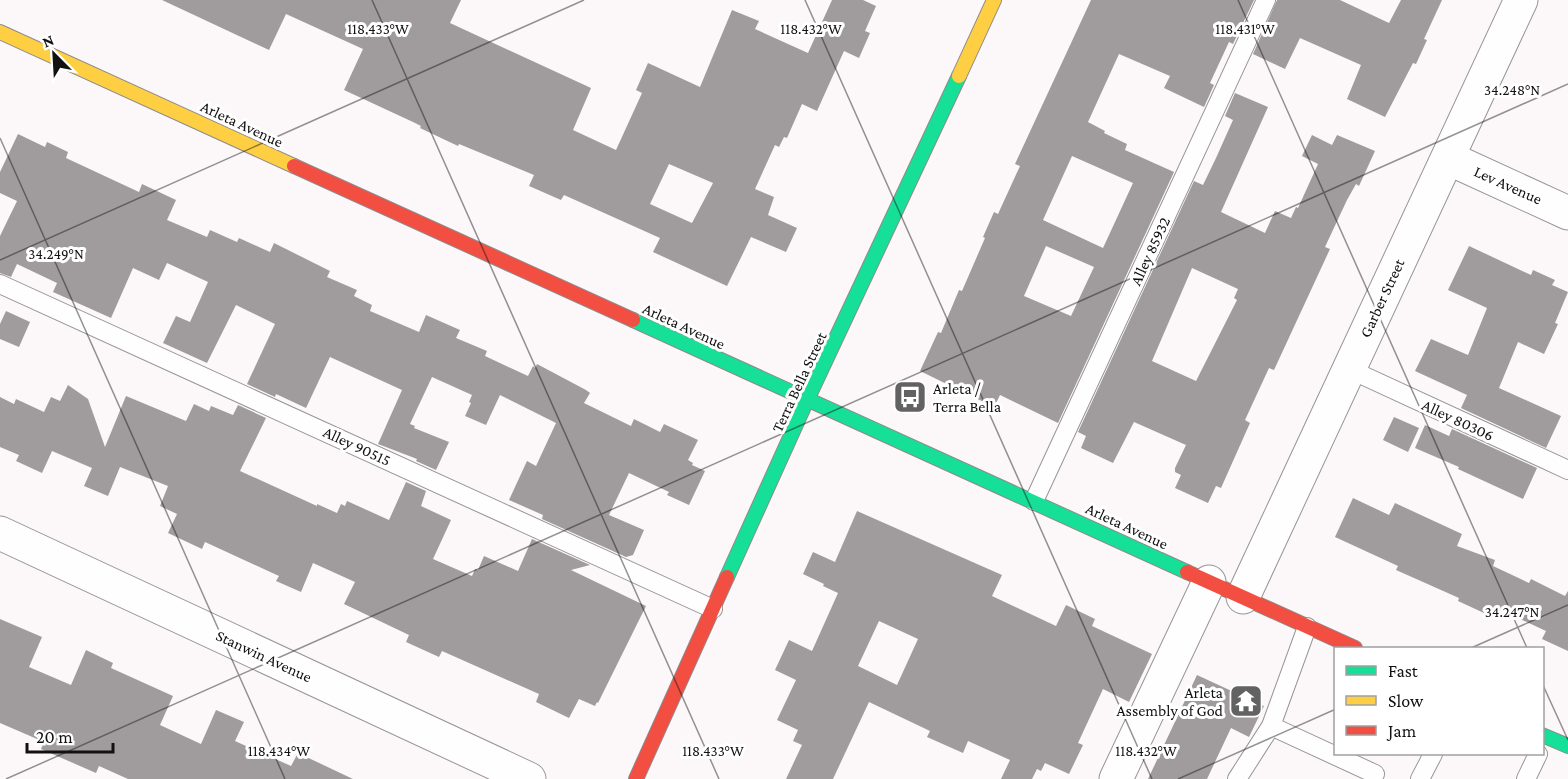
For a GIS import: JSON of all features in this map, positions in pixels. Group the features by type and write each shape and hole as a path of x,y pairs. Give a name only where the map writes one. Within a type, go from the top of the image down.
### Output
{"main road":[{"name":"Terra Bella Street","path":"636,779 807,400 994,0"},
{"name":"Arleta Avenue","path":"0,32 1353,647"},
{"path":"1544,738 1568,746"}],"street":[{"name":"Garber Street","path":"1243,597 1521,0"},
{"name":"Lev Avenue","path":"1448,158 1568,213"},
{"name":"Stanwin Avenue","path":"0,533 529,779"},
{"path":"1116,779 1209,582"}],"lane":[{"name":"Alley 85932","path":"1034,501 1266,0"},
{"name":"Alley 90515","path":"0,284 713,609"},
{"name":"Alley 80306","path":"1349,369 1568,470"},
{"path":"1237,779 1271,726 1307,627"},
{"path":"1271,726 1375,774"},
{"path":"1420,779 1432,755"},
{"path":"1526,779 1537,755"}],"building":[{"path":"162,0 461,0 450,23 591,88 573,130 616,150 642,93 636,90 648,63 700,87 732,10 759,21 755,29 808,53 832,0 863,0 876,6 865,31 870,33 859,58 844,51 817,111 802,104 787,138 784,137 779,147 775,145 755,189 774,197 768,215 797,228 786,252 751,237 727,286 653,252 660,238 564,195 561,200 529,186 534,175 459,144 458,146 344,90 363,49 286,14 269,50","holes":["669,164 713,183 692,223 650,204"]},
{"path":"1091,0 1254,0 1233,44 1229,42 1210,83 1214,85 1204,107 1164,88 1170,76 1119,54 1088,122 1127,144 1125,150 1174,172 1058,423 1000,395 994,407 920,371 938,332 941,333 959,290 962,291 994,212 998,214 1020,166 1015,164","holes":["1072,156 1133,183 1103,248 1043,220","1046,246 1094,267 1071,316 1024,296"]},
{"path":"1277,0 1340,0 1389,23 1401,0 1442,0 1424,39 1427,40 1416,64 1413,63 1385,117 1347,99 1361,65 1300,38 1285,69 1253,54"},
{"path":"1235,93 1268,107 1221,212 1265,233 1275,211 1291,218 1296,207 1298,208 1318,164 1302,156 1312,135 1332,145 1337,135 1375,151 1359,186 1356,184 1347,200 1325,247 1330,249 1274,370 1269,368 1245,420 1250,423 1221,488 1216,486 1208,503 1175,488 1181,475 1175,472 1175,468 1186,445 1134,422 1113,463 1081,448 1086,436 1078,432 1194,181 1203,185 1216,158 1233,120 1225,116","holes":["1192,268 1238,289 1234,298 1237,300 1196,381 1152,361"]},
{"path":"18,134 45,147 47,142 68,152 66,158 139,192 142,184 176,200 167,220 207,237 210,230 237,242 239,238 270,252 274,243 330,271 327,277 357,290 354,296 372,305 370,311 419,332 426,315 460,330 456,338 487,351 485,356 528,376 533,366 535,368 537,364 586,390 590,393 584,403 631,426 634,419 660,432 664,424 698,440 688,460 693,463 692,465 705,471 689,505 667,495 669,492 629,473 609,515 644,530 633,555 626,557 542,519 543,515 509,500 527,461 536,466 556,423 500,395 486,425 465,416 472,395 432,377 410,424 415,426 414,428 449,442 436,470 416,461 417,459 378,444 402,390 330,357 306,408 247,384 275,324 236,305 207,363 163,343 176,316 190,322 208,282 167,263 159,280 133,268 111,318 53,292 57,283 17,264 11,277 0,273 0,236 17,201 0,193 0,172"},
{"path":"1469,246 1531,275 1533,270 1555,280 1552,285 1568,292 1555,323 1558,324 1544,354 1518,342 1499,388 1561,416 1546,448 1461,408 1467,395 1415,371 1431,339 1468,355 1487,308 1448,290"},
{"path":"6,311 30,322 19,347 0,339 0,324"},
{"path":"68,385 88,399 105,447 126,396 186,421 194,404 209,411 211,406 233,415 238,405 266,418 240,471 337,513 341,504 345,506 347,501 389,520 406,482 426,491 421,506 451,520 433,559 472,576 475,569 478,570 484,556 518,571 532,539 590,565 571,570 646,606 598,703 595,706 579,699 569,718 536,702 539,694 442,651 439,657 406,642 409,635 344,604 355,582 313,563 301,592 276,581 279,576 205,542 202,549 168,533 177,514 160,506 168,486 120,467 108,496 84,486 92,468 52,451 42,473 16,461 19,455 0,447 0,397 14,404 16,399 44,412 51,397 60,401"},
{"path":"1394,417 1419,428 1408,452 1383,440"},
{"path":"1425,425 1449,436 1452,429 1537,468 1523,499 1415,448"},
{"path":"1353,498 1389,515 1395,503 1462,534 1457,546 1495,560 1493,566 1529,583 1531,579 1565,596 1568,591 1568,651 1542,639 1546,631 1501,610 1497,619 1458,601 1459,598 1396,570 1398,566 1335,537"},
{"path":"857,511 1002,575 992,596 1056,626 1066,605 1095,619 1092,626 1152,654 1129,702 1103,689 1078,743 1083,745 1069,774 1045,763 1041,771 1037,769 1032,779 1001,779 1010,760 968,741 963,753 927,737 930,731 869,702 833,779 786,779 802,745 793,741 798,730 777,720 796,680 775,670 789,640 812,651 838,593 803,574 813,552 835,562","holes":["879,621 918,639 897,685 858,666"]},
{"path":"0,619 42,637 29,667 71,685 86,650 113,663 111,668 173,696 160,725 201,744 216,710 244,722 235,741 291,766 298,753 353,779 128,779 99,766 96,773 41,749 44,742 0,723"},
{"path":"1197,675 1264,706 1249,737 1231,728 1207,779 1148,779"}],"traffic: fast":[{"path":"727,577 959,76"},
{"path":"633,320 1187,572"},
{"path":"1544,736 1568,746"}],"traffic: slow":[{"path":"959,76 994,0"},
{"path":"0,32 294,166"}],"traffic: jam":[{"path":"294,166 633,320"},
{"path":"1187,572 1353,647"},
{"path":"636,779 727,577"}],"place":[{"name":"Arleta / Terra Bella","path":"910,397"},
{"name":"Arleta Assembly of God","path":"1246,701"}]}
